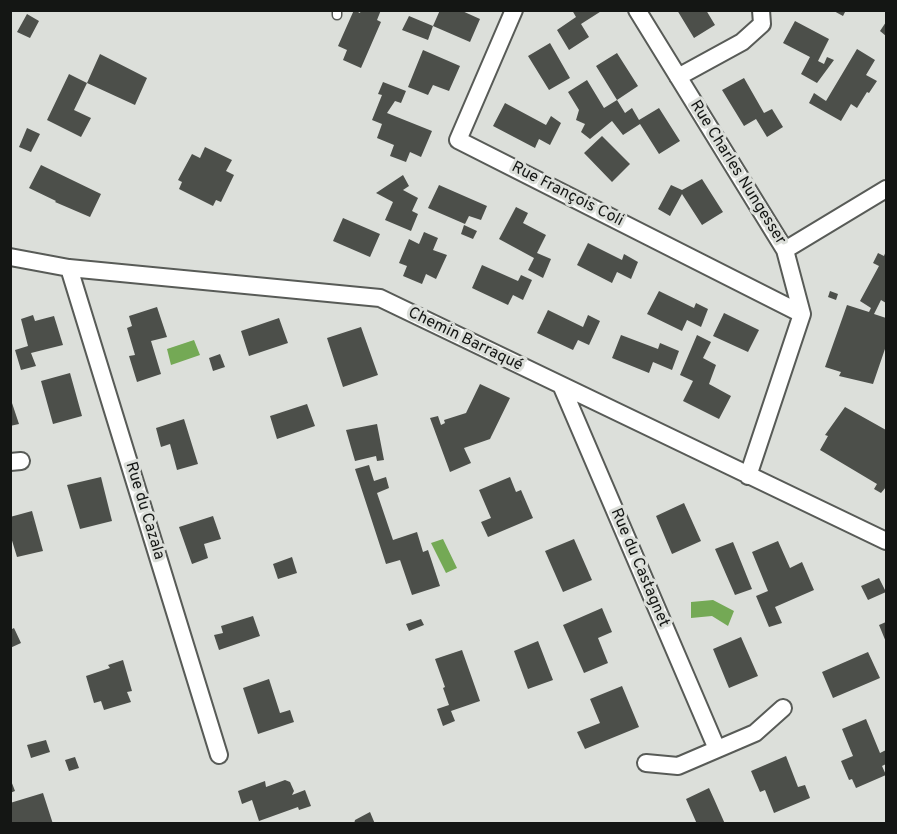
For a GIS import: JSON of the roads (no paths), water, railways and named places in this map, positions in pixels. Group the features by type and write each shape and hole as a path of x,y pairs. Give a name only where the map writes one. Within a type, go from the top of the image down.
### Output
{"street":[{"name":"Rue François Coli","path":"514,10 458,140 802,314"},
{"name":"Rue Charles Nungesser","path":"637,10 785,250 802,314"},
{"path":"678,77 742,42 762,24 761,10"},
{"path":"785,250 886,189"},
{"name":"Chemin Barraqué","path":"10,257 69,268 380,298 886,541"},
{"name":"Rue du Cazala","path":"69,268 219,755"},
{"path":"748,476 802,314"},
{"name":"Rue du Castagnet","path":"562,387 717,749"},
{"path":"646,764 678,766 755,733 783,708"}]}
